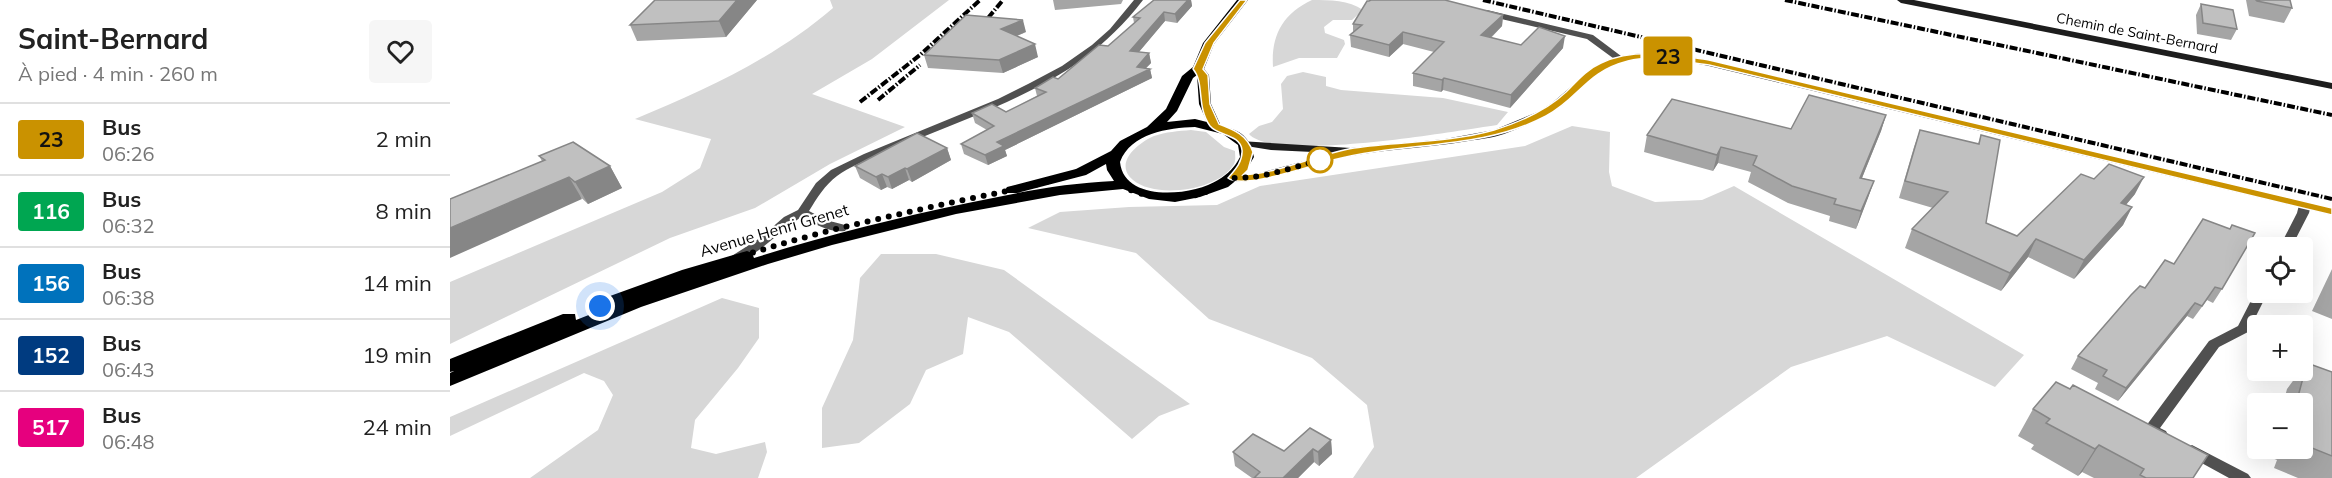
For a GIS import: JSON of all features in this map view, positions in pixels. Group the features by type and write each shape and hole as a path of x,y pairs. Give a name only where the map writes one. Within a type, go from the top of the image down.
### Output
{"main road":[{"path":"1151,130 1172,111 1188,76 1198,69 1209,43 1243,0"},
{"path":"1198,69 1203,75 1205,104 1215,126"},
{"path":"1116,154 1112,164 1114,175 1122,184 1136,192 1155,197 1198,194 1218,188 1242,170 1247,161 1248,152 1245,143 1233,133 1215,126 1184,124 1151,130"},
{"name":"Avenue Henri Grenet","path":"450,366 620,298 732,260 841,228 1050,182 1081,172 1116,154 1124,144 1151,130"},
{"name":"Avenue Henri Grenet","path":"450,380 560,332 621,309 811,245 867,229 971,207 1122,184"}],"street":[{"path":"732,260 764,241 788,219 802,212 820,185 836,172 854,162 1012,96 1071,64 1103,40 1139,0"},
{"name":"Chemin de Saint-Bernard","path":"1901,0 2332,86"},
{"path":"1475,10 1590,37 1620,59"},
{"path":"1233,178 1252,178 1353,151 1445,142 1497,133 1544,113 1597,69 1620,59 1647,55 1691,59 2332,212"},
{"path":"1245,143 1275,149 1332,148 1353,151"},
{"path":"2291,237 2304,213 2305,205"},
{"path":"802,212 822,224 841,228"},
{"path":"2243,478 2151,430 2214,344 2243,329 2256,303"}],"shaded area":[{"path":"830,0 949,0 872,59 812,94 905,127 830,164 755,208 670,238 450,344 450,282 662,192 700,168 711,139 635,119 713,84 763,57 811,26 833,8"},
{"path":"1312,0 1345,2 1363,10 1352,20 1333,20 1324,27 1325,33 1344,40 1345,44 1337,58 1299,58 1273,67 1274,45 1280,27 1293,12"},
{"path":"1303,72 1326,77 1326,86 1341,90 1443,98 1508,112 1497,125 1367,143 1293,146 1265,142 1249,134 1259,126 1272,122 1283,109 1281,84 1287,76"},
{"path":"1572,126 1610,132 1609,172 1612,186 1655,202 1702,200 1734,186 2024,355 1995,387 1887,336 1791,367 1636,478 1353,478 1374,447 1367,405 1312,358 1209,319 1136,253 1028,228 1060,212 1129,207 1217,205 1260,186 1525,146"},
{"path":"1191,130 1206,132 1224,147 1235,151 1234,164 1215,181 1186,189 1156,189 1143,186 1128,174 1127,160 1141,143 1154,136"},
{"path":"881,254 936,254 1004,270 1190,404 1159,416 1132,439 1009,332 968,317 963,354 926,370 910,404 859,443 822,448 822,408 853,340 860,278"},
{"path":"722,298 759,308 759,338 738,368 695,420 691,448 716,454 765,442 767,452 758,478 530,478 598,430 613,395 604,381 584,373 450,436 450,417"}],"building":[{"path":"655,0 737,0 719,21 630,25"},
{"path":"1154,0 1188,0 1175,14 1164,12 1130,51 1149,53 1137,67 1150,69 997,142 1004,146 985,155 961,144 994,126 972,113 992,104 1006,112 1046,92 1035,88 1053,77 1058,79 1099,45 1108,46 1140,18 1133,17"},
{"path":"1445,0 1503,15 1481,35 1521,45 1539,27 1565,36 1511,95 1444,78 1442,80 1413,73 1444,42 1403,32 1389,45 1350,35 1362,25 1353,24 1367,1"},
{"path":"2290,0 2292,8 2257,1"},
{"path":"2201,4 2233,10 2237,29 2203,23"},
{"path":"966,15 1023,20 1001,29 1035,44 999,60 924,55"},
{"path":"1809,95 1886,115 1860,178 1874,181 1861,211 1834,204 1836,199 1792,186 1753,165 1757,156 1721,147 1717,155 1647,135 1672,99 1791,129"},
{"path":"1920,130 1979,144 1981,135 2000,140 1986,223 2017,236 2081,174 2094,179 2109,164 2144,177 2121,203 2132,207 2084,260 2036,239 2010,273 1912,229 1948,192 1905,181"},
{"path":"917,133 947,148 888,177 882,174 876,177 855,166"},
{"path":"573,142 610,166 575,182 569,177 450,228 450,199 545,160 539,156"},
{"path":"2203,219 2230,229 2232,225 2255,233 2253,237 2247,237 2247,247 2222,289 2215,287 2202,306 2195,303 2126,388 2103,376 2107,370 2078,356 2131,295 2140,286 2145,288 2165,260 2174,264"},
{"path":"2313,365 2332,372 2332,456 2313,448 2313,393 2299,393 2302,381 2313,381"},
{"path":"2056,382 2070,389 2073,385 2208,455 2193,478 2146,478 2140,475 2144,469 2099,445 2095,449 2046,423 2050,419 2033,409"},
{"path":"1310,428 1331,440 1318,452 1313,449 1283,478 1254,478 1260,472 1233,452 1253,434 1284,451"}],"railway":[{"path":"860,102 920,55 980,0"},
{"path":"988,18 1003,0"},
{"path":"1483,0 2332,199"},
{"path":"1785,0 2332,115"},
{"path":"878,100 920,65"}],"bus line":[{"name":"23","path":"1243,0 1209,43 1198,69 1203,75 1205,104 1215,126 1233,133 1245,143 1248,152 1247,161 1242,170 1233,178 1252,178 1334,158 1353,151 1445,142 1497,133 1544,113 1569,94 1581,80 1604,64 1647,55 1709,63 2332,211"}],"route":[{"path":"600,306 688,274 800,239 955,201 1050,182 1081,172 1116,154 1112,164 1114,175 1122,184 1136,192 1155,197 1198,194 1218,188 1233,178 1252,178 1320,160"}]}
